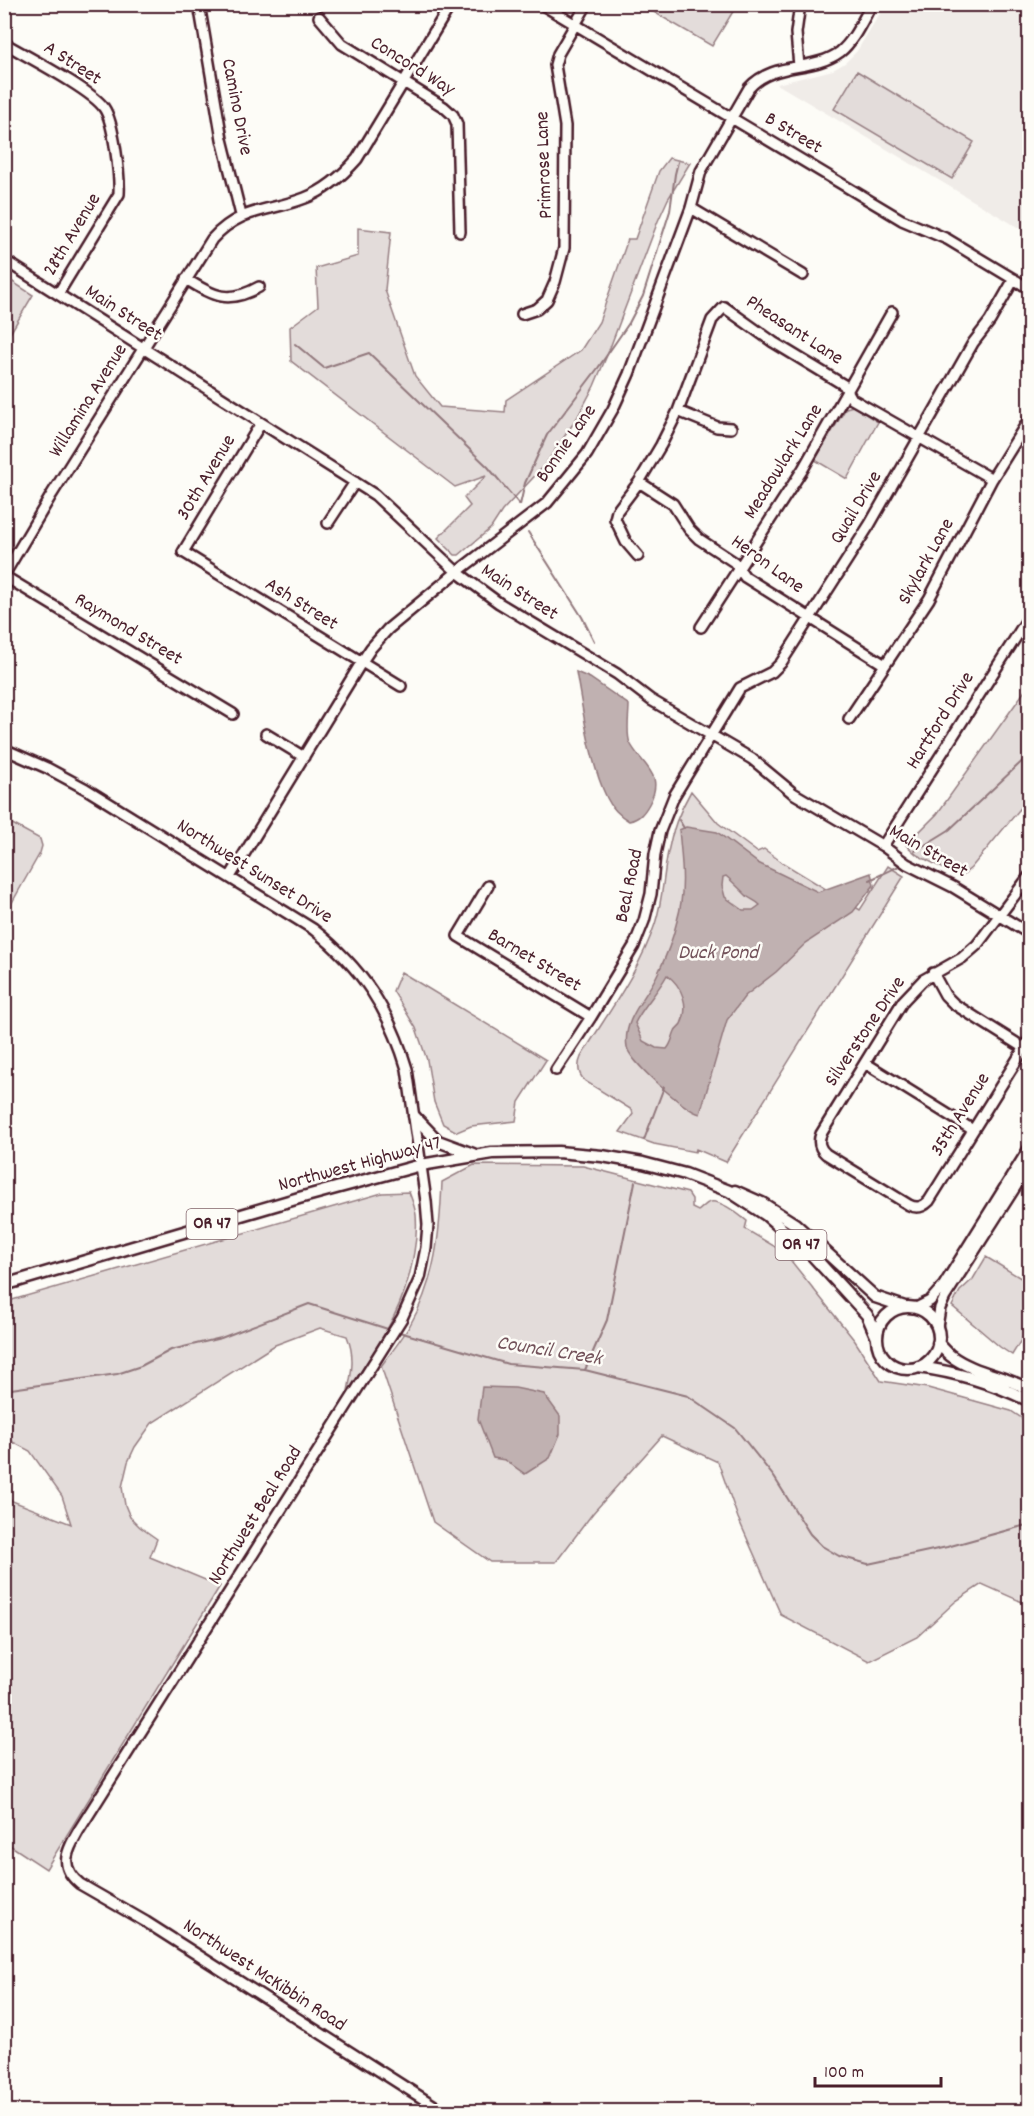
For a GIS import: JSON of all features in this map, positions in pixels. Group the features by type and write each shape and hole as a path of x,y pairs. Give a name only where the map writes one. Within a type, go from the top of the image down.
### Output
{"main road":[{"path":"414,1116 438,1141 476,1155"},
{"name":"Northwest Highway 47","path":"4,1285 299,1198 421,1165 476,1155 537,1151 602,1156 663,1168 710,1182 729,1191 766,1215 812,1255 867,1315 877,1338"},
{"name":"Northwest Highway 47","path":"729,1191 738,1191 795,1224 875,1297 911,1308"},
{"path":"918,1367 932,1358 938,1343 937,1327 925,1312 911,1308 896,1310 882,1321 877,1338 884,1356 890,1363 899,1367 941,1370 970,1378 1029,1401"},
{"path":"938,1343 963,1364 1018,1383 1029,1390"}],"street":[{"name":"Camino Drive","path":"199,4 222,139 241,215"},
{"name":"Willamina Avenue","path":"4,576 212,238 241,215 304,198 325,188 344,174 357,159 451,4"},
{"name":"B Street","path":"541,4 902,220 947,239 1029,289"},
{"name":"Primrose Lane","path":"522,314 537,309 547,300 555,282 564,248 566,126 555,65 558,54 587,4"},
{"path":"799,66 796,33 801,4"},
{"name":"Bonnie Lane","path":"230,877 371,648 388,629 457,572 547,503 587,454 626,382 691,208 701,171 731,118 755,82 771,73 821,61 840,51 849,42 872,4"},
{"name":"Concord Way","path":"318,17 342,44 444,107 453,115 457,124 460,232"},
{"name":"A Street","path":"4,43 90,95 104,108 110,121 116,160"},
{"name":"28th Avenue","path":"58,294 119,194 120,182 116,160"},
{"path":"691,208 803,275"},
{"name":"Main Street","path":"4,260 355,482 386,504 457,572 499,603 617,674 651,700 752,759 793,793 883,846 907,864 953,887 1029,934"},
{"path":"186,279 224,298 243,296 259,287"},
{"name":"Quail Drive","path":"710,735 740,688 778,668 870,524 973,343 990,321 1014,279"},
{"name":"Pheasant Lane","path":"638,556 626,542 615,519 617,511 639,482 661,446 678,411 712,320 724,307 773,342 844,385 852,399 992,479"},
{"name":"Meadowlark Lane","path":"701,627 803,469 892,312"},
{"path":"678,411 717,427 731,428"},
{"name":"Skylark Lane","path":"849,719 929,599 992,479 1029,418"},
{"name":"30th Avenue","path":"183,552 261,423"},
{"path":"328,523 355,482"},
{"name":"Heron Lane","path":"639,482 673,504 689,529 734,562 745,577 885,665"},
{"name":"Ash Street","path":"183,552 401,686"},
{"name":"Raymond Street","path":"4,576 233,714"},
{"name":"Hartford Drive","path":"883,846 1029,615"},
{"path":"266,734 303,757"},
{"name":"Beal Road","path":"556,1070 638,938 651,894 660,831 674,796 710,735"},
{"name":"Northwest Sunset Drive","path":"4,748 68,779 230,877 313,928 341,952 363,977 385,1011 401,1050 407,1069 421,1165"},
{"name":"Silverstone Drive","path":"921,1207 909,1205 824,1152 819,1144 821,1134 903,1001 933,973 966,956 982,939 1029,875"},
{"name":"Barnet Street","path":"488,886 458,936 591,1017"},
{"path":"933,973 945,995 954,1004 1027,1044"},
{"name":"35th Avenue","path":"921,1207 929,1201 1027,1044"},
{"path":"865,1063 973,1130"},
{"path":"911,1308 930,1300 944,1285 1029,1147"},
{"path":"937,1327 940,1308 945,1297 1029,1164"},
{"name":"Northwest Beal Road","path":"68,1869 66,1860 69,1847 79,1830 402,1318 420,1278 426,1248 427,1213 421,1165"},
{"name":"Northwest McKibbin Road","path":"68,1869 72,1878 80,1884 146,1922 444,2112"}],"shaded area":[{"path":"656,5 737,5 712,46 652,11"},
{"path":"885,5 1029,5 1029,234 777,84 833,70 845,63 857,51"},
{"path":"857,71 974,142 952,179 834,109"},
{"path":"669,158 690,163 668,199 658,221 608,353 577,418 545,465 502,511 491,528 459,555 455,555 438,538 470,506 464,498 486,476 455,487 291,361 290,327 318,306 316,268 358,256 358,228 391,232 385,290 415,376 440,407 505,412 506,400 581,350 599,322 628,239 635,239 659,171"},
{"path":"5,277 33,295 5,342"},
{"path":"853,406 878,422 847,479 815,460 846,408"},
{"path":"1029,685 1029,798 971,868 960,877 917,855 906,845 937,814"},
{"path":"691,791 718,823 757,852 764,849 860,910 888,866 904,876 726,1162 696,1149 695,1152 654,1144 620,1132 633,1114 632,1110 585,1081 579,1070 581,1057 622,992 648,942 660,906 672,836"},
{"path":"5,820 40,839 42,846 5,915"},
{"path":"401,972 546,1060 519,1102 516,1121 471,1126 457,1132 443,1124 434,1102 427,1060 416,1028 393,991"},
{"path":"474,1165 583,1166 688,1193 692,1199 692,1208 698,1211 710,1202 724,1205 747,1221 745,1229 784,1252 855,1341 881,1381 928,1388 1011,1411 1029,1423 1029,1605 982,1584 956,1601 917,1637 869,1661 781,1615 738,1518 718,1462 662,1436 593,1513 556,1562 490,1562 433,1522 381,1366 410,1325 426,1291 438,1237 442,1182"},
{"path":"409,1192 416,1212 416,1234 405,1291 389,1325 348,1391 352,1357 347,1336 320,1328 275,1345 152,1423 135,1447 128,1462 122,1487 130,1517 157,1539 150,1557 220,1586 46,1869 5,1842 5,1498 71,1524 62,1496 30,1451 5,1438 5,1302 382,1193"},
{"path":"986,1257 1029,1283 1029,1327 1012,1355 952,1306 960,1291 973,1279"}],"water":[{"path":"576,672 590,678 629,705 630,743 650,771 655,785 654,794 647,807 636,819 629,821 613,808 601,784 588,736"},
{"name":"Duck Pond","path":"686,827 717,832 758,863 818,892 871,873 874,885 853,912 806,943 776,972 745,996 727,1020 700,1114 683,1105 647,1074 630,1054 626,1037 632,1017 664,961 680,910 682,876 679,830","holes":["726,876 748,897 760,905 753,910 743,910 725,897 722,886 723,877","667,975 677,985 683,997 685,1010 681,1024 675,1030 667,1049 656,1048 643,1041 635,1023"]},
{"path":"482,1387 515,1388 544,1394 560,1416 560,1434 550,1458 525,1474 505,1460 493,1458 478,1419"}],"waterway":[{"path":"520,505 525,483 547,435 598,368 629,323 643,296 670,211 678,162"},
{"path":"295,344 324,368 369,353 488,467 520,505"},
{"path":"528,532 582,617 594,641"},
{"path":"915,851 949,830 1030,754"},
{"path":"679,820 684,828"},
{"path":"870,880 899,866"},
{"path":"644,1140 664,1087"},
{"path":"585,1370 607,1320 635,1182"},
{"name":"Council Creek","path":"4,1390 117,1374 141,1366 171,1350 221,1338 309,1304 391,1330"},
{"name":"Council Creek","path":"396,1331 508,1364 585,1370 688,1396 735,1428 774,1477 810,1534 822,1546 839,1556 868,1564 947,1547 1030,1524"}]}
